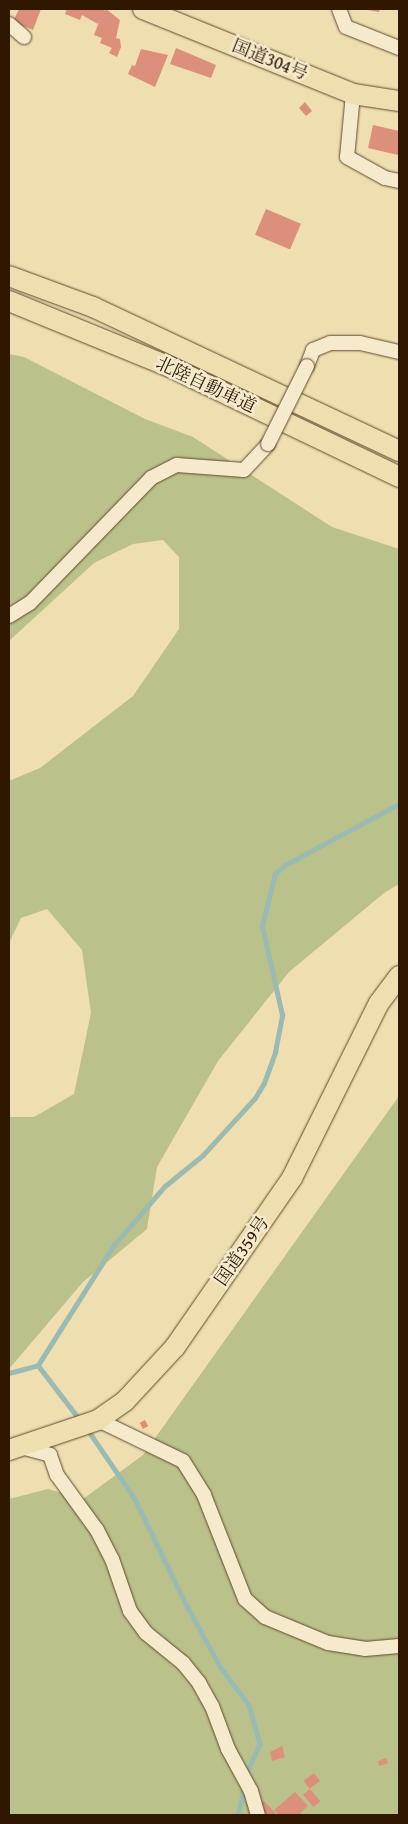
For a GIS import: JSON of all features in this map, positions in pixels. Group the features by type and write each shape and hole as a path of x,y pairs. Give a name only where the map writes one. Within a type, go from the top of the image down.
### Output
{"highway":[{"name":"国道304号","path":"144,9 353,94 399,101"},
{"name":"北陸自動車道","path":"9,276 94,307 399,450"},
{"name":"北陸自動車道","path":"9,301 172,368 399,477"},
{"name":"国道359号","path":"15,1448 98,1420 125,1401 176,1347 292,1178 379,1003 399,976"}],"street":[{"path":"339,9 346,27 399,48"},
{"path":"9,24 24,38"},
{"path":"353,94 347,157 385,178 399,181"},
{"path":"9,616 30,603 151,478 177,465 244,470 268,444 313,350 330,343 360,343 399,352"},
{"path":"98,1420 183,1461 204,1495 244,1600 266,1617 328,1644 365,1649 399,1646"},
{"path":"15,1448 50,1455 57,1475 97,1530 112,1559 130,1611 146,1632 183,1663 199,1683 212,1706 228,1749 251,1791 258,1815"}],"green space":[{"path":"9,354 24,357 145,419 193,437 332,527 399,549 399,884 384,893 289,972 218,1061 157,1167 147,1229 83,1282 9,1369 9,1117 34,1117 74,1094 91,1013 82,950 47,909 21,918 9,943 9,781 40,768 133,696 179,629 179,557 163,540 133,544 94,563 9,641"},
{"path":"399,1096 399,1815 9,1815 9,1499 48,1489 83,1499 143,1455"}],"building":[{"path":"19,9 41,9 33,30 13,22"},
{"path":"67,9 104,9 104,11 106,9 120,20 116,38 120,39 121,47 117,57 109,53 112,48 100,43 102,38 94,35 101,17 98,24 82,15 80,20 65,14"},
{"path":"362,9 380,9 379,12"},
{"path":"176,48 216,65 211,78 170,64"},
{"path":"141,49 168,55 155,87 128,74 132,65 135,66"},
{"path":"305,102 312,111 306,116 299,108"},
{"path":"373,125 399,131 398,155 368,148"},
{"path":"266,209 301,224 290,250 255,235"},
{"path":"145,1420 148,1426 143,1429 140,1423"},
{"path":"282,1746 285,1757 272,1761 270,1752"},
{"path":"386,1758 388,1763 379,1766 378,1761"},
{"path":"314,1773 320,1781 310,1789 304,1781"},
{"path":"310,1789 320,1801 313,1807 303,1795"},
{"path":"295,1792 308,1806 300,1813 303,1815 279,1815 274,1810"},
{"path":"264,1801 277,1815 264,1815 259,1806"}],"waterway":[{"path":"9,1373 38,1365 114,1245 165,1186 203,1155 255,1098 264,1083 275,1052 282,1015 262,926 275,874 285,865 399,804"},
{"path":"38,1365 80,1420"},
{"path":"88,1430 135,1499 186,1604 220,1666 249,1705 260,1744 246,1776"},
{"path":"238,1815 244,1786"}]}
